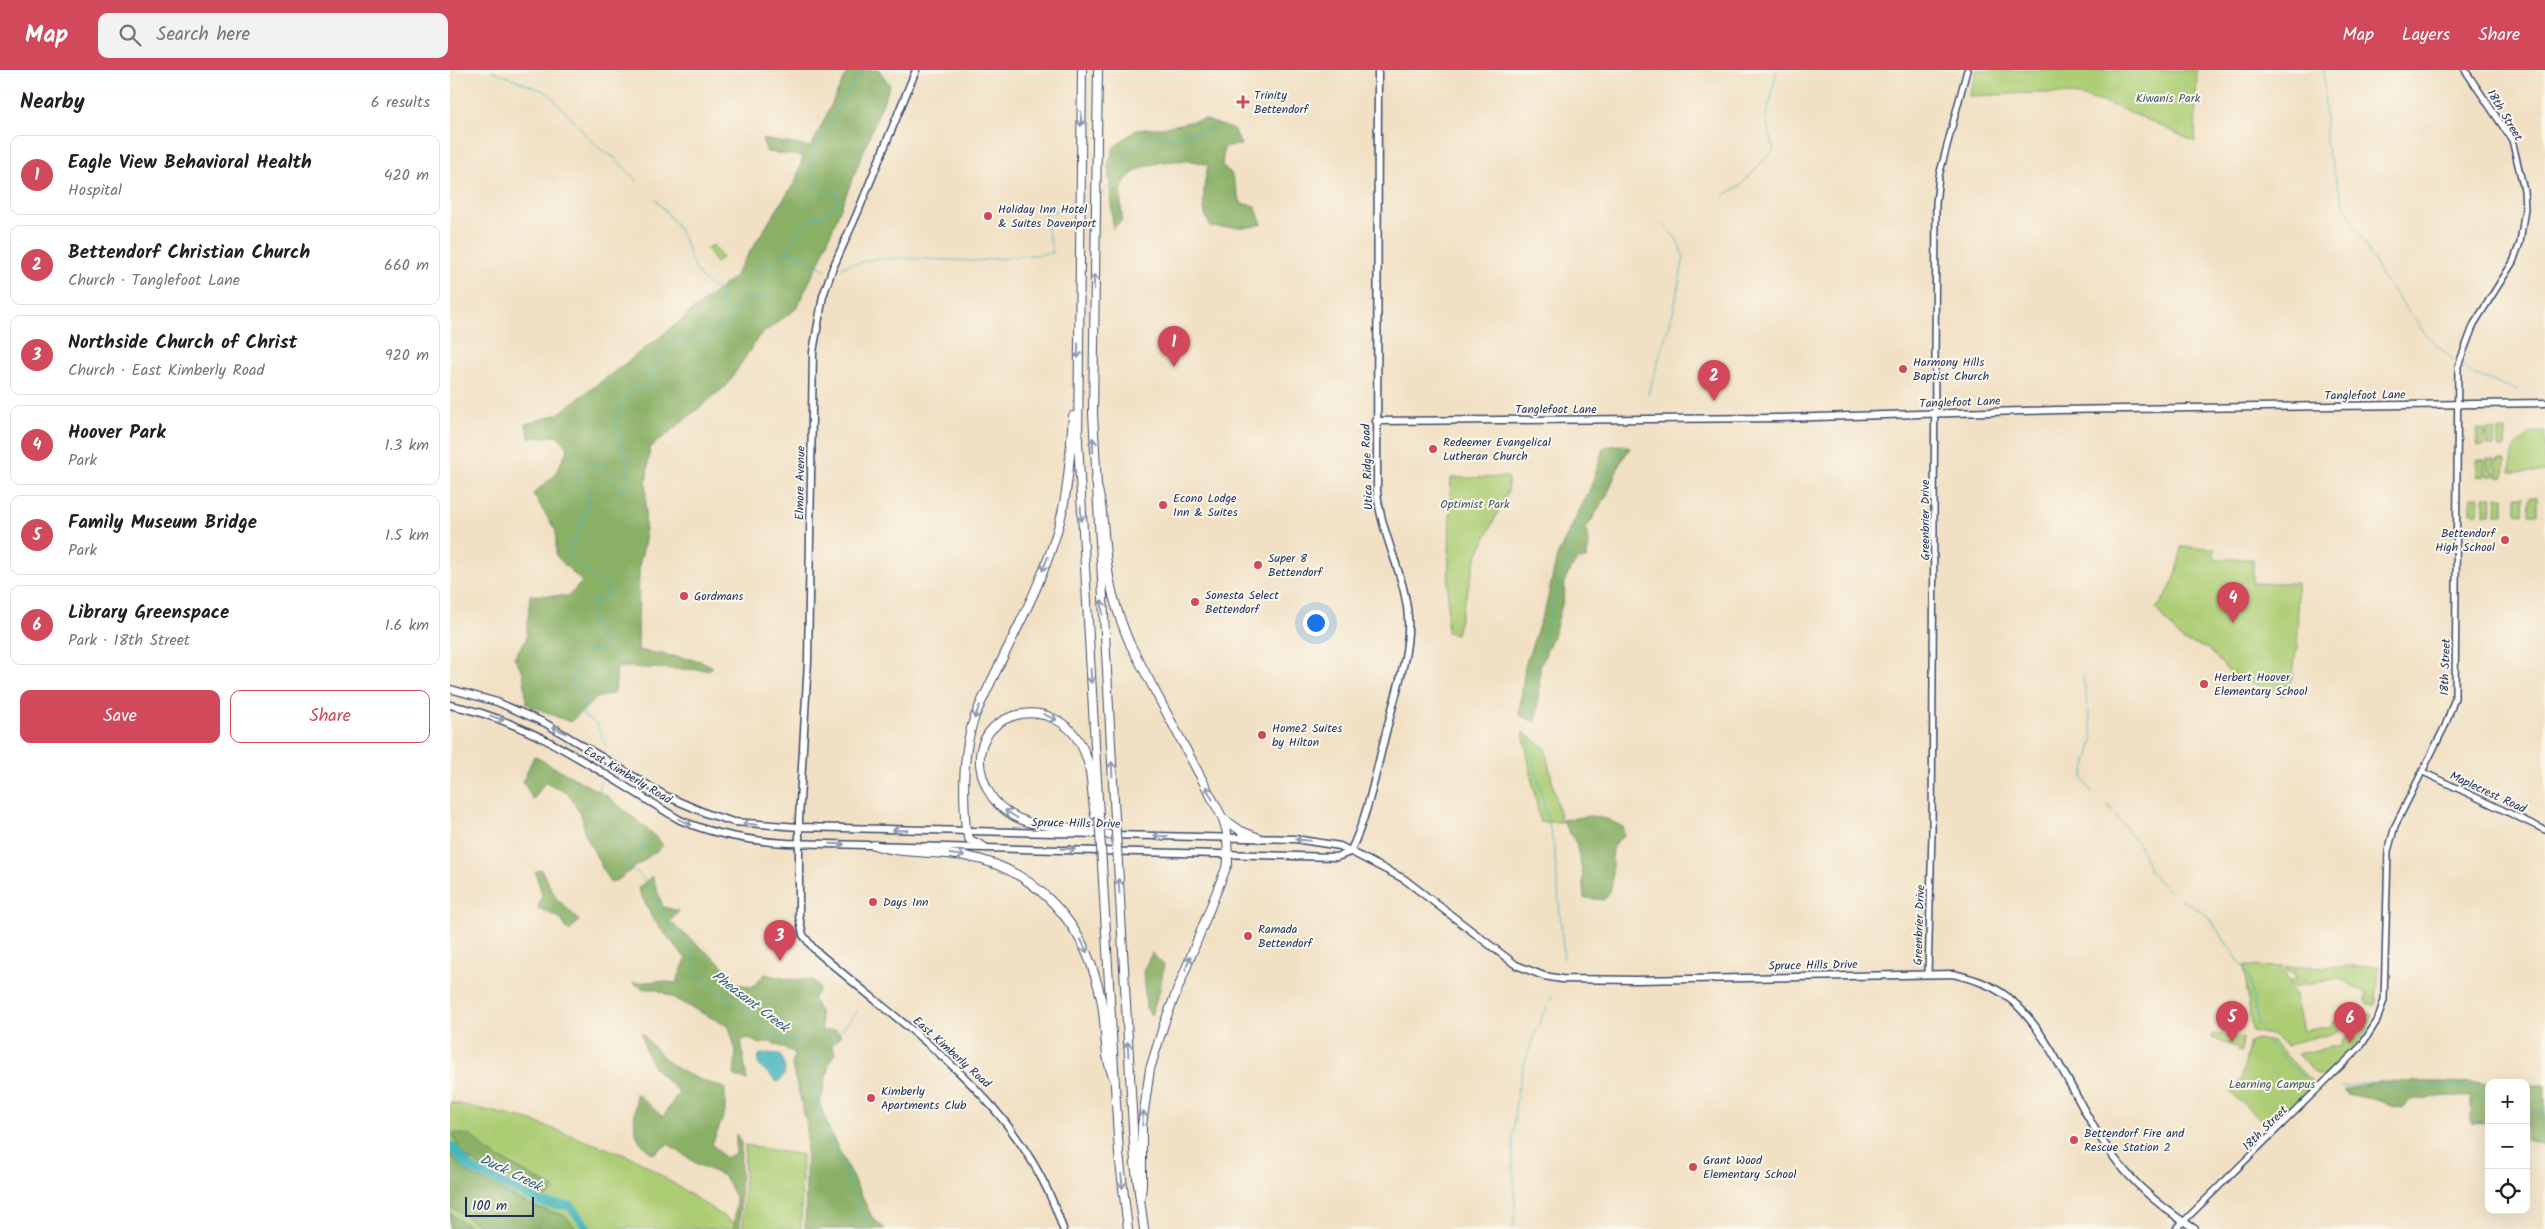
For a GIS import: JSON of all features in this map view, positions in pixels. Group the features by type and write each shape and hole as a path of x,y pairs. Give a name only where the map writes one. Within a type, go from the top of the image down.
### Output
{"highway":[{"path":"1082,70 1077,397 1097,816"},
{"path":"1098,70 1092,351 1095,479 1134,1141 1144,1229"},
{"path":"984,847 970,840 966,831 966,758 971,726 1039,579 1056,534 1066,493 1074,407 1077,397"},
{"path":"1095,479 1101,497 1110,581 1120,620 1130,644 1223,818 1228,837 1226,870 1165,1021 1150,1069 1142,1125 1142,1186 1140,1202"},
{"path":"1109,834 1097,830 1026,822 1001,807 987,788 981,768 982,747 992,729 1009,717 1031,712 1051,717 1068,728 1082,745 1088,761 1097,816 1100,837 1119,1154 1128,1229"},
{"path":"1223,818 1241,831 1259,838"},
{"path":"874,845 888,850 965,856 991,863 1022,877 1048,898 1074,927 1093,968 1103,1007 1109,1069 1115,1080"}],"main road":[{"name":"Elmore Avenue","path":"799,916 799,828 808,671 813,352 823,296 832,270 916,70"},
{"name":"Utica Ridge Road","path":"1350,852 1377,768 1401,677 1408,618 1402,585 1378,508 1376,420 1378,70"},
{"name":"Tanglefoot Lane","path":"1376,420 1653,420 2545,403"},
{"name":"East Kimberly Road","path":"450,689 497,702 545,723 666,796 694,809 747,824 799,828"},
{"name":"East Kimberly Road","path":"450,705 495,718 550,742 692,825 739,838 800,843"},
{"name":"Spruce Hills Drive","path":"799,828 1228,837 1324,842 1350,852 1404,879 1516,965 1544,976 1562,979 1636,980 1953,974 1984,983 2011,999 2023,1011 2035,1025 2099,1137 2119,1165 2153,1198 2195,1229"},
{"path":"800,843 1337,857 1350,852"},
{"name":"East Kimberly Road","path":"799,916 803,934 814,949 945,1057 988,1100 1016,1134 1036,1169 1063,1229"}],"street":[{"name":"Greenbrier Drive","path":"1928,974 1932,834 1937,193 1967,70"},
{"name":"18th Street","path":"2176,1229 2361,1046 2377,1020 2384,1000 2388,850 2395,826 2445,726 2455,698 2457,383 2462,351 2474,324 2513,262 2520,243 2525,208 2524,190 2512,140 2465,70"},
{"name":"Maplecrest Road","path":"2423,772 2545,830"}],"green space":[{"path":"848,70 879,70 890,85 820,260 796,309 759,336 727,385 650,448 646,484 645,541 639,566 638,650 701,661 713,667 707,670 617,667 615,693 597,698 570,722 527,704 523,672 514,657 526,640 530,595 568,596 582,582 556,556 556,531 533,494 555,475 568,448 558,436 529,438 526,424 558,414 655,341 733,278 796,180 803,156 767,152 762,139 811,147"},
{"name":"Kiwanis Park","path":"1976,70 2197,70 2195,142 2129,112 2102,102 2074,95 2044,93 1969,96"},
{"path":"1204,119 1234,130 1241,145 1224,147 1222,166 1231,173 1241,203 1255,206 1262,224 1250,227 1211,227 1207,220 1204,205 1204,189 1208,165 1198,162 1173,161 1147,166 1136,171 1127,179 1121,192 1122,220 1113,228 1108,165 1114,147 1136,130 1165,127"},
{"path":"713,245 722,258 716,263 707,249"},
{"path":"2477,429 2485,430 2484,446 2477,446"},
{"path":"2487,429 2495,430 2494,446 2487,446"},
{"path":"2498,430 2506,430 2505,447 2498,447"},
{"path":"2532,432 2545,432 2545,472 2510,472 2515,449"},
{"path":"1619,445 1630,448 1620,463 1607,495 1586,529 1589,545 1586,559 1577,560 1565,579 1564,597 1555,631 1540,667 1536,722 1519,715 1525,666 1547,602 1557,556 1590,489 1604,447"},
{"path":"2487,459 2495,460 2494,476 2487,476"},
{"path":"2477,460 2485,460 2484,477 2477,476"},
{"path":"2497,460 2505,460 2504,477 2497,477"},
{"name":"Optimist Park","path":"1508,477 1508,491 1476,558 1456,634 1447,632 1451,478"},
{"path":"2471,497 2479,497 2478,513 2471,513"},
{"path":"2484,497 2492,497 2491,514 2484,514"},
{"path":"2497,497 2504,497 2504,514 2496,514"},
{"path":"2516,497 2524,497 2523,514 2516,513"},
{"path":"2530,497 2537,497 2537,514 2529,514"},
{"path":"2181,547 2214,548 2214,559 2253,559 2253,583 2297,583 2298,637 2293,675 2283,696 2229,672 2209,649 2183,641 2156,609 2174,580"},
{"path":"1523,732 1545,748 1561,822 1540,822"},
{"path":"534,756 607,796 658,838 663,846 619,879 610,883 585,834 582,817 568,793 545,782 533,800 523,781"},
{"path":"1590,816 1607,819 1623,827 1624,836 1613,849 1612,885 1604,900 1584,898 1582,870 1576,843 1562,820"},
{"path":"541,869 556,898 579,920 569,932 560,918 538,908 542,894 535,872"},
{"path":"652,876 663,907 679,911 670,922 721,964 737,984 752,987 765,974 787,979 813,980 820,989 813,999 820,1012 822,1031 836,1030 841,1035 832,1045 835,1053 829,1064 820,1104 830,1132 872,1217 885,1229 805,1229 807,1125 792,1066 795,1053 770,1042 759,1044 749,1038 741,1040 747,1080 734,1076 736,1051 729,1027 656,989 644,989 633,983 659,981 676,983 686,959 652,918 638,888"},
{"path":"1152,953 1164,965 1160,989 1151,1015 1146,1008 1143,971"},
{"name":"Learning Campus","path":"2244,966 2283,967 2288,982 2296,980 2294,973 2287,972 2286,967 2379,966 2376,1002 2375,1005 2368,1004 2365,998 2367,994 2339,978 2306,985 2304,980 2302,980 2303,985 2293,987 2289,985 2295,995 2303,1031 2332,1026 2332,1022 2340,1020 2339,1014 2346,1013 2349,1018 2345,1025 2331,1034 2295,1042 2288,1046 2271,1035 2252,1031"},
{"path":"2365,1012 2372,1015 2360,1040 2339,1064 2324,1075 2316,1074 2297,1054 2342,1045 2342,1041 2352,1033"},
{"path":"642,1033 669,1063 678,1069 698,1079 725,1088 725,1113 712,1144 725,1158 736,1153 736,1134 741,1142 740,1229 734,1229 736,1199 724,1176 697,1164 668,1144 653,1154 645,1147 636,1134 634,1120 636,1093 663,1117 679,1092 650,1060 646,1052"},
{"path":"2212,1034 2243,1038 2241,1052 2238,1051 2238,1048 2211,1038"},
{"name":"Learning Campus","path":"2257,1039 2273,1042 2313,1083 2311,1090 2271,1129 2231,1093 2241,1079 2250,1042"},
{"path":"2380,1081 2485,1083 2485,1124 2471,1123 2471,1097 2448,1096 2410,1100 2404,1108 2393,1107 2380,1101 2347,1094 2344,1090"},
{"path":"2530,1085 2545,1085 2545,1145 2530,1141"},
{"path":"450,1102 529,1120 638,1160 738,1226 738,1229 450,1229"},
{"path":"453,1133 471,1135 487,1151 555,1189 547,1198 516,1181 476,1164 461,1151"},
{"path":"745,1145 802,1155 801,1229 743,1229"},
{"path":"450,1153 466,1172 535,1207 564,1215 577,1229 485,1229 450,1206"},
{"path":"450,1214 474,1229 450,1229"}],"water":[{"path":"768,1053 779,1054 783,1061 784,1073 777,1082 758,1064 759,1055"}],"waterway":[{"path":"491,70 548,93 597,147 615,158 637,181"},
{"name":"Pheasant Creek","path":"606,746 597,724 584,716 582,708 586,699 583,692 571,684 574,675 589,650 603,649 607,645 593,625 591,615 593,602 604,599 609,594 609,587 593,579 569,557 570,547 578,533 588,504 587,488 578,479 579,473 598,464 605,467 616,486 621,489 630,484 629,471 617,422 619,410 624,399 635,387 646,388 650,384 653,371 668,345 678,341 699,343 716,329 728,323 743,301 756,299 762,295 754,271 776,263 787,252 803,226 811,218 822,216 838,204 838,195 823,194 817,189 811,169 816,148 861,70"},
{"path":"1723,196 1740,186 1774,150 1766,120 1777,70"},
{"path":"2324,70 2326,145 2343,202 2382,277 2427,336 2457,363"},
{"path":"1101,195 1122,171 1128,151 1134,143 1199,132 1212,127"},
{"path":"655,199 680,232 694,267 700,276 722,293 721,305 732,317"},
{"path":"841,267 875,259 902,258 974,261 1053,253 1044,216 1046,213 1075,206"},
{"path":"1648,395 1674,309 1684,257 1676,238 1664,225"},
{"path":"788,253 797,254 826,270"},
{"path":"2460,365 2473,374 2517,390"},
{"path":"1528,719 1534,676 1558,587 1577,532 1597,488 1625,444"},
{"path":"2083,676 2093,740 2083,778 2093,794"},
{"path":"1528,738 1554,846 1564,959"},
{"name":"Pheasant Creek","path":"600,782 599,790 588,805 599,814 611,815 619,841 637,838 646,847 626,857 627,864 642,877 662,909 665,920 693,954 698,974 782,1041 801,1041 818,1060 815,1075 817,1104 867,1229"},
{"path":"2108,805 2139,845 2152,874 2169,892"},
{"path":"2181,899 2207,915 2249,976 2258,1025"},
{"path":"1513,1229 1515,1208 1513,1145 1519,1085 1528,1051 1552,996"},
{"path":"818,1059 857,1011"},
{"path":"2267,1043 2304,1078"},
{"path":"2342,1087 2371,1082 2405,1090 2464,1086 2485,1090"},
{"path":"2530,1110 2545,1115"},
{"name":"Duck Creek","path":"450,1145 470,1168 543,1203 570,1206 588,1229"}],"place":[{"name":"Trinity Bettendorf","path":"1243,102"},
{"name":"Holiday Inn Hotel & Suites Davenport","path":"988,216"},
{"name":"Eagle View Behavioral Health","path":"1174,367"},
{"name":"Harmony Hills Baptist Church","path":"1903,369"},
{"name":"Bettendorf Christian Church","path":"1714,401"},
{"name":"Redeemer Evangelical Lutheran Church","path":"1433,449"},
{"name":"Econo Lodge Inn & Suites","path":"1163,505"},
{"name":"Bettendorf High School","path":"2505,540"},
{"name":"Super 8 Bettendorf","path":"1258,565"},
{"name":"Gordmans","path":"684,596"},
{"name":"Sonesta Select Bettendorf","path":"1195,602"},
{"name":"Hoover Park","path":"2233,623"},
{"name":"Herbert Hoover Elementary School","path":"2204,684"},
{"name":"Home2 Suites by Hilton","path":"1262,735"},
{"name":"Days Inn","path":"873,902"},
{"name":"Ramada Bettendorf","path":"1248,936"},
{"name":"Northside Church of Christ","path":"780,961"},
{"name":"Family Museum Bridge","path":"2232,1042"},
{"name":"Library Greenspace","path":"2350,1043"},
{"name":"Kimberly Apartments Club","path":"871,1098"},
{"name":"Bettendorf Fire and Rescue Station 2","path":"2074,1140"},
{"name":"Grant Wood Elementary School","path":"1693,1167"}]}
